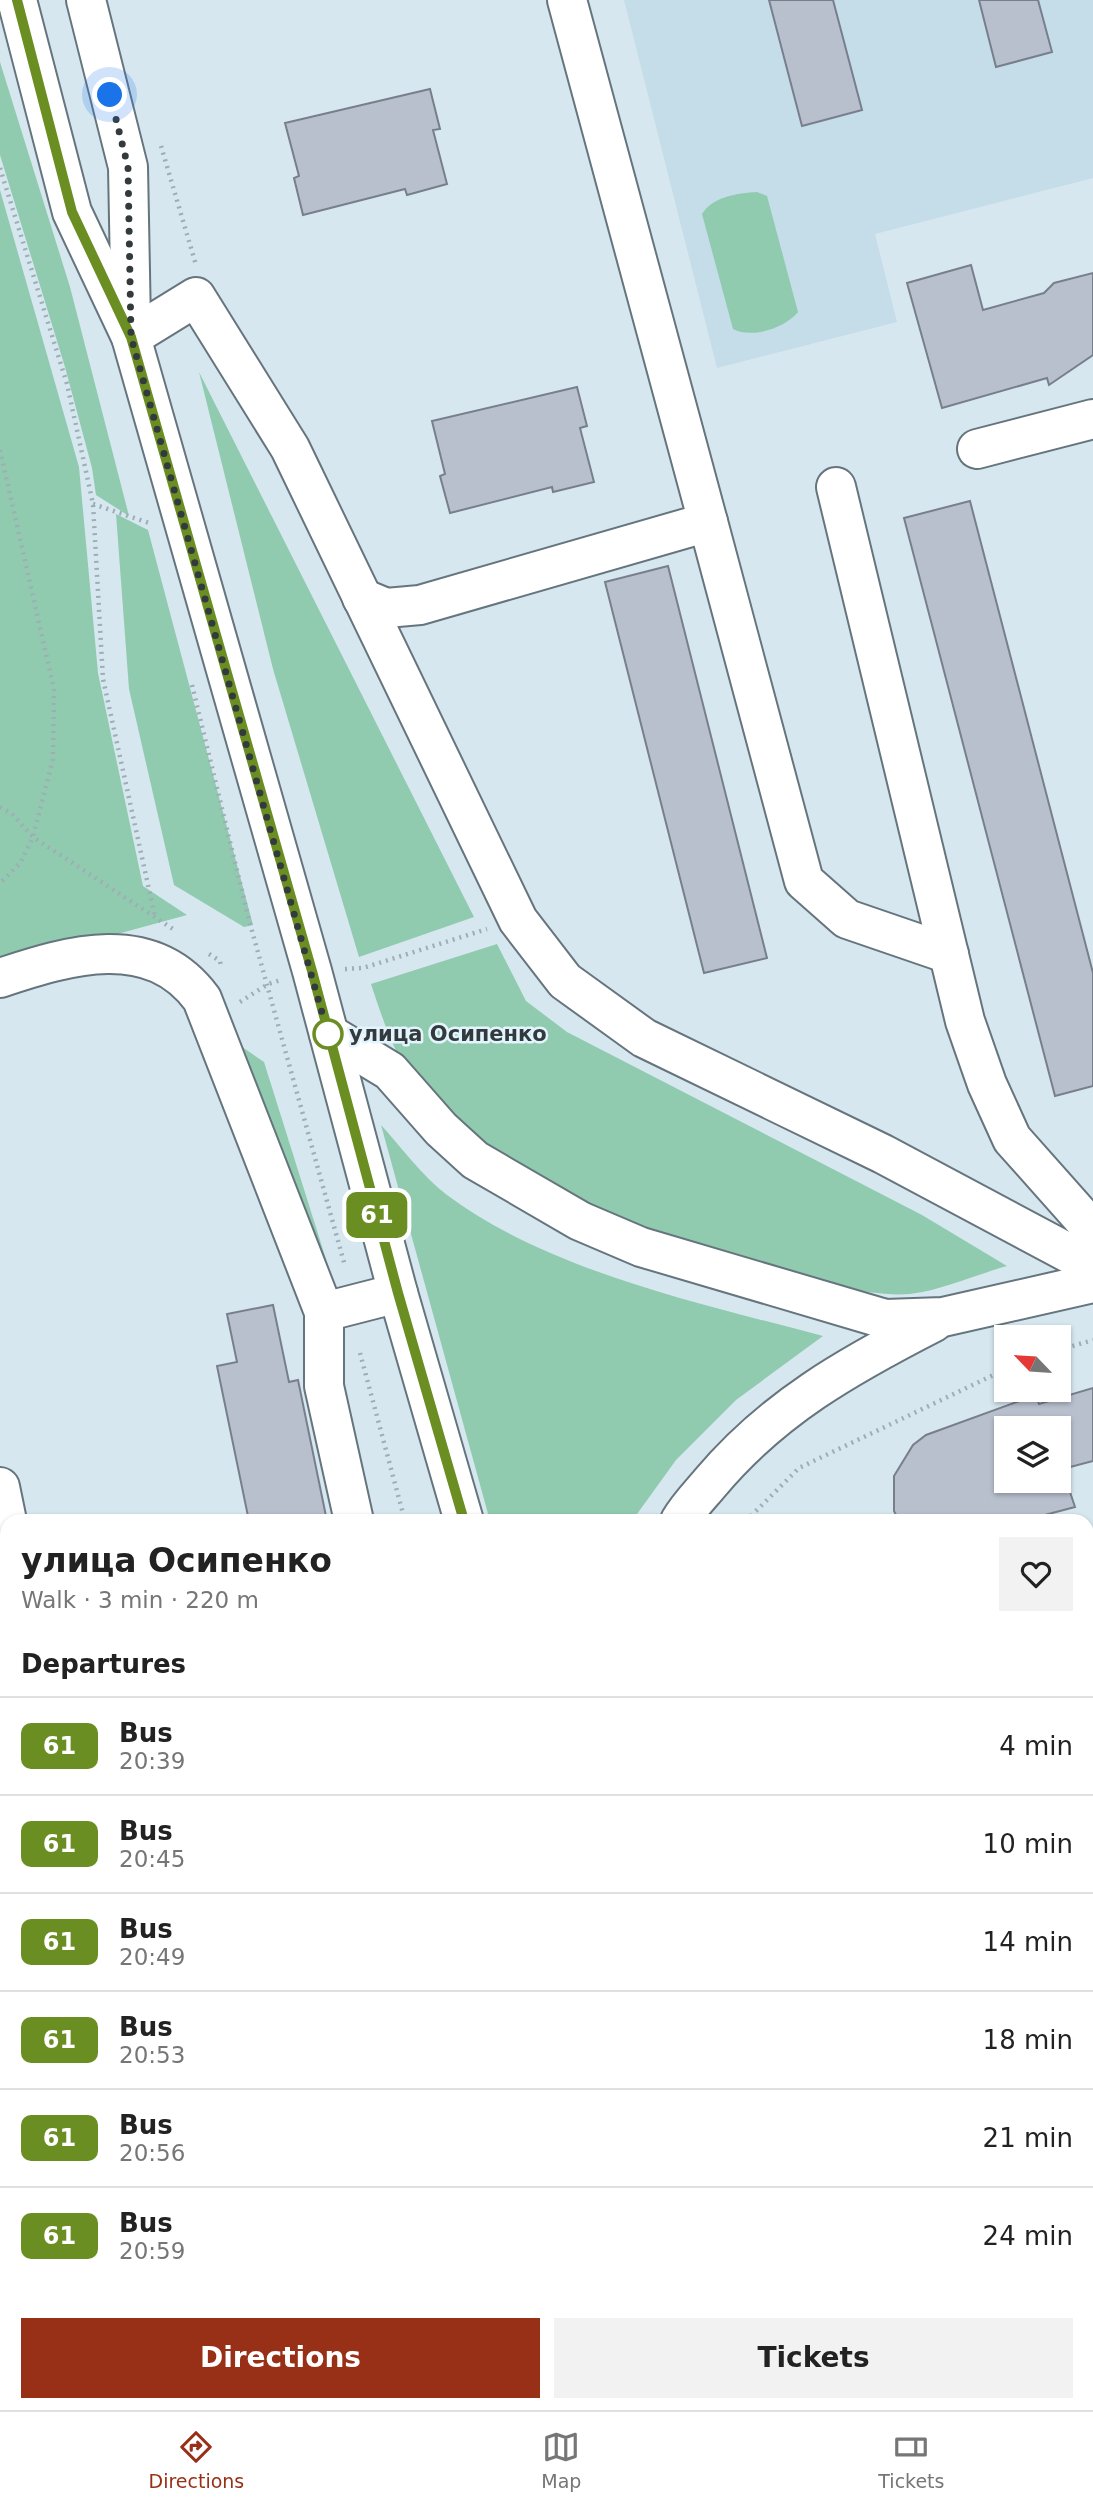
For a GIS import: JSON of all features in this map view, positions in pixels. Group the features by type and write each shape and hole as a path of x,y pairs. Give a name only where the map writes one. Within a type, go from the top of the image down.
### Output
{"main road":[{"path":"17,0 72,212 131,337 462,1514"},
{"path":"86,0 128,167 131,337"},
{"path":"566,0 804,881 847,919 949,954"},
{"path":"131,337 196,297 290,448 518,920 565,981 644,1038 883,1154 1093,1266"},
{"path":"978,449 1093,419"},
{"path":"836,487 965,1021 987,1084 1012,1139 1093,1230"},
{"path":"362,598 386,608 420,605 708,522"},
{"path":"0,978 119,951 169,968 189,982 202,999 338,1308 324,1386 352,1514"},
{"path":"0,993 120,965 138,957"},
{"path":"328,1034 390,1071 441,1129 475,1160 580,1221 641,1247 885,1319 943,1317 1093,1283"},
{"path":"338,1308 398,1293"},
{"path":"686,1514 741,1447 794,1403 848,1366 943,1317"},
{"path":"0,1487 6,1514"}],"path":[{"path":"160,144 193,261 201,273"},
{"path":"0,168 67,384 93,504 103,680 155,917"},
{"path":"0,450 54,689 53,759 33,837 21,862 0,883"},
{"path":"93,504 153,525"},
{"path":"191,683 249,920 336,1230 338,1308 360,1356 403,1514"},
{"path":"0,807 12,814 33,837 187,939"},
{"path":"363,968 484,930"},
{"path":"198,946 220,961"},
{"path":"1071,1346 1093,1340"},
{"path":"753,1514 799,1468 994,1374"}],"shaded area":[{"path":"624,0 1093,0 1093,178 875,234 897,322 717,368"}],"green space":[{"path":"0,62 70,287 129,516 96,495 92,468 65,367 0,155"},
{"path":"0,190 79,467 98,673 143,886 187,915 0,966"},
{"path":"757,192 767,196 798,312 777,327 749,333 733,329 702,214 719,200"},
{"path":"199,372 474,917 359,957 273,669"},
{"path":"116,514 148,530 253,925 244,927 174,885 129,689"},
{"path":"497,944 526,1001 567,1032 922,1215 1007,1266 946,1286 910,1294 847,1288 738,1258 640,1225 592,1206 502,1157 461,1127 414,1082 392,1042 371,984"},
{"path":"232,1040 264,1062 330,1272 317,1266"},
{"path":"381,1125 421,1171 447,1195 487,1222 531,1245 628,1282 823,1336 736,1400 676,1460 637,1514 488,1514"}],"building":[{"path":"769,0 833,0 862,110 802,126"},
{"path":"979,0 1038,0 1052,52 996,67"},
{"path":"430,89 440,129 433,130 447,184 407,195 405,189 303,215 294,178 299,176 285,123"},
{"path":"971,265 983,310 1044,293 1054,283 1093,273 1093,355 1049,385 1047,378 942,408 907,283"},
{"path":"577,387 587,426 580,428 594,482 553,492 552,487 450,513 440,476 445,474 432,421"},
{"path":"970,501 1093,973 1093,1086 1055,1096 904,518"},
{"path":"668,566 767,958 704,973 605,582"},
{"path":"273,1305 289,1382 298,1380 326,1514 248,1514 217,1366 237,1362 227,1314"},
{"path":"1093,1388 1093,1461 1071,1467 1071,1416 994,1416 994,1493 1070,1493 1075,1507 1048,1514 896,1514 894,1476 913,1445 926,1435 1017,1402 1071,1402 1071,1395"}],"bus line":[{"name":"61","path":"17,0 72,212 131,337 312,971 398,1293 462,1514"}],"place":[{"name":"улица Осипенко","path":"328,1034"}],"route":[{"path":"110,95 128,167 131,337 328,1034"}]}
